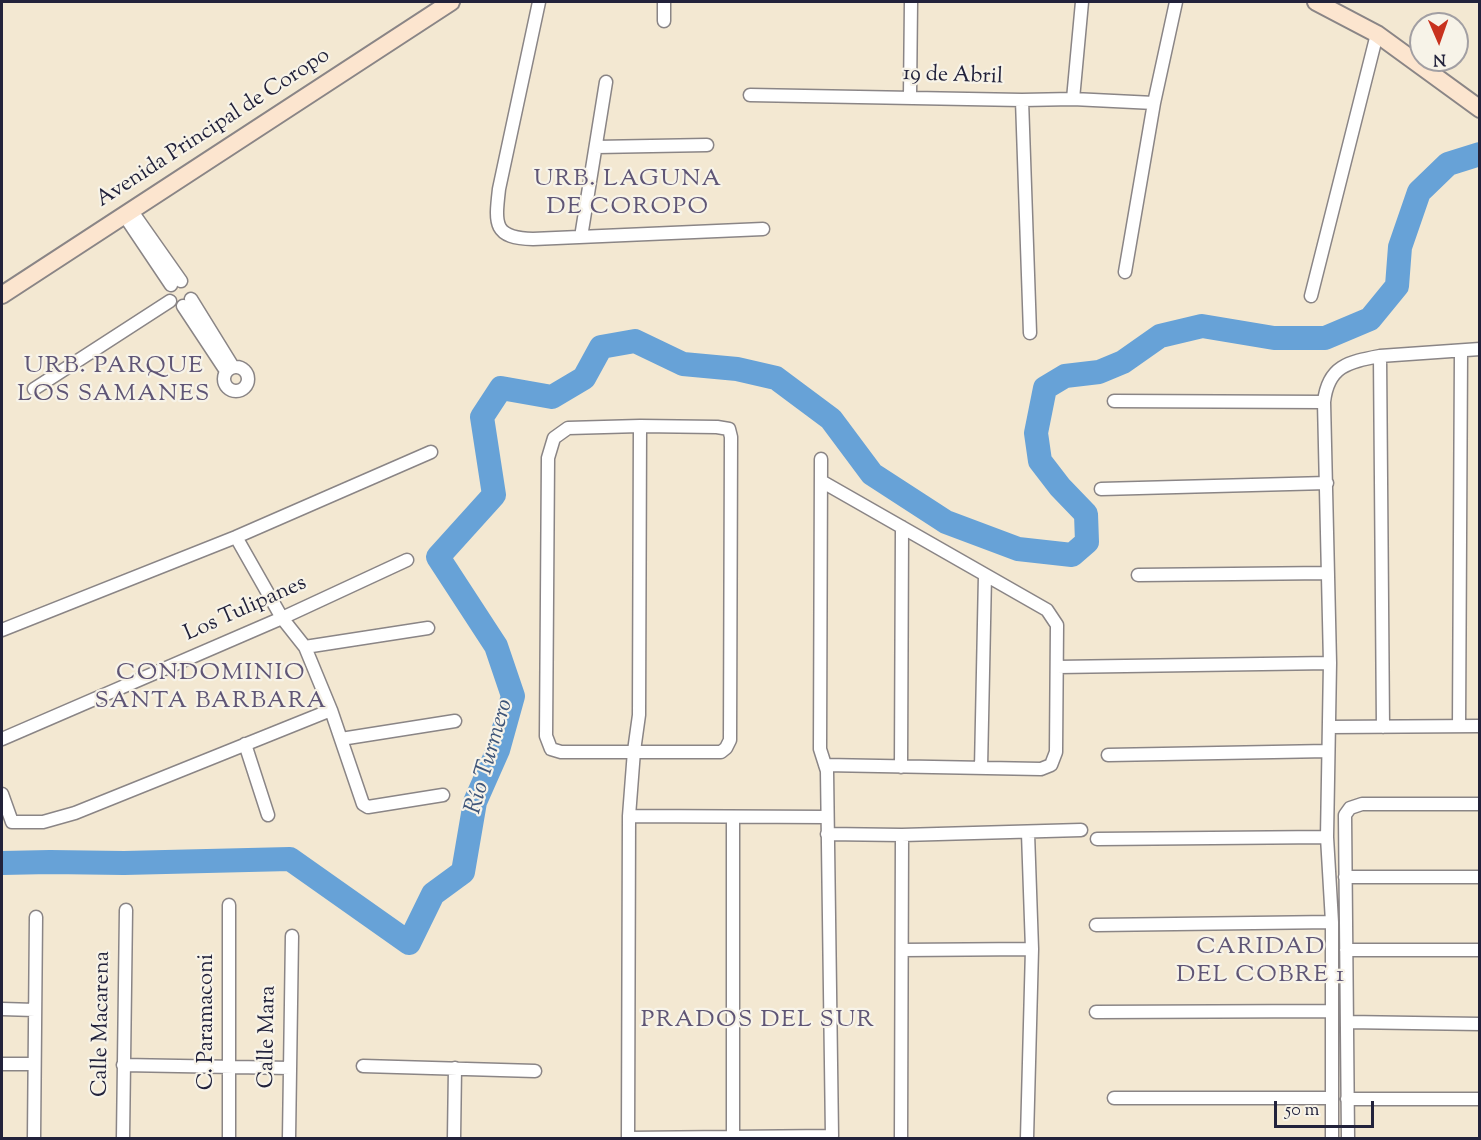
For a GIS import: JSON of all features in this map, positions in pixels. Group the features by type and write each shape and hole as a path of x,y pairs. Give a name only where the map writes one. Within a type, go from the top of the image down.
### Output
{"street":[{"name":"Avenida Principal de Coropo","path":"2,295 451,2"},
{"path":"539,2 499,189 496,218 505,233 515,238 581,237 763,229"},
{"path":"664,2 664,21"},
{"path":"910,96 911,2"},
{"path":"1073,99 1082,2"},
{"path":"1125,272 1154,103 1176,2"},
{"path":"1325,4 1377,34 1479,109"},
{"path":"1311,296 1377,34"},
{"path":"581,237 606,82"},
{"name":"19 de Abril","path":"750,95 1073,99 1154,103"},
{"path":"1022,100 1030,333"},
{"path":"596,147 707,145"},
{"path":"34,389 181,302 190,287 176,283 128,212"},
{"path":"176,283 168,293 181,302 230,369"},
{"path":"1332,1138 1332,922 1327,837 1330,663 1324,402 1328,382 1335,372 1354,362 1380,356 1479,349"},
{"path":"1459,726 1461,352"},
{"path":"1380,356 1383,727"},
{"path":"1114,401 1324,402"},
{"path":"640,426 639,715 630,816 628,1138 832,1137 827,771 820,749 822,459"},
{"path":"640,426 717,426 729,429 731,437 730,740 721,752 711,754 561,752 551,749 546,736 548,458 554,438 568,428 640,426"},
{"path":"2,630 236,537 431,452"},
{"path":"821,481 1047,610 1057,625 1056,752 1051,765 1041,769 825,765"},
{"path":"1101,489 1327,483"},
{"path":"901,766 902,527"},
{"path":"236,537 282,618 305,647 331,710 363,804 366,806 443,795"},
{"name":"Los Tulipanes","path":"2,739 282,618 407,560"},
{"path":"1138,575 1328,573"},
{"path":"981,768 985,575"},
{"path":"305,647 428,628"},
{"path":"1057,667 1330,663"},
{"path":"2,794 7,821 43,822 75,813 331,710"},
{"path":"340,739 455,722"},
{"path":"1329,727 1479,726"},
{"path":"245,744 268,815"},
{"path":"1108,755 1328,751"},
{"path":"1348,1138 1344,819 1347,811 1354,805 1479,804"},
{"path":"630,816 827,817"},
{"path":"733,818 733,1137"},
{"path":"827,834 902,835 1081,830"},
{"path":"1027,1138 1032,949 1028,832"},
{"path":"901,1138 902,835"},
{"path":"1097,839 1327,837"},
{"path":"1345,877 1479,877"},
{"name":"C. Paramaconi","path":"229,905 229,1138"},
{"name":"Calle Macarena","path":"123,1138 126,910"},
{"path":"34,1138 36,917"},
{"path":"1096,925 1332,922"},
{"name":"Calle Mara","path":"289,1138 292,936"},
{"path":"902,950 1032,949"},
{"path":"1346,950 1479,950"},
{"path":"2,1009 35,1010"},
{"path":"1096,1012 1332,1011"},
{"path":"1347,1022 1479,1024"},
{"path":"2,1064 34,1064"},
{"path":"123,1065 229,1069 290,1068"},
{"path":"363,1066 535,1071"},
{"path":"454,1138 455,1068"},
{"path":"1114,1098 1331,1098"},
{"path":"1347,1099 1479,1099"}],"waterway":[{"name":"Río Turmero","path":"2,863 290,859 409,943 433,894 463,872 475,802 498,750 513,696 496,646 438,557 494,495 482,417 501,388 552,397 584,378 601,347 635,341 683,364 737,369 776,378 831,419 872,474 946,522 1018,549 1072,555 1087,542 1086,514 1060,487 1040,461 1036,433 1045,388 1065,376 1099,372 1123,362 1160,336 1202,326 1274,338 1325,338 1370,319 1397,286 1400,247 1419,192 1448,164 1480,154"}],"district":[{"name":"URB. LAGUNA DE COROPO","path":"628,195"},
{"name":"URB. PARQUE LOS SAMANES","path":"114,382"},
{"name":"CONDOMINIO SANTA BARBARA","path":"211,689"},
{"name":"CARIDAD DEL COBRE 1","path":"1261,963"},
{"name":"PRADOS DEL SUR","path":"758,1022"}]}
